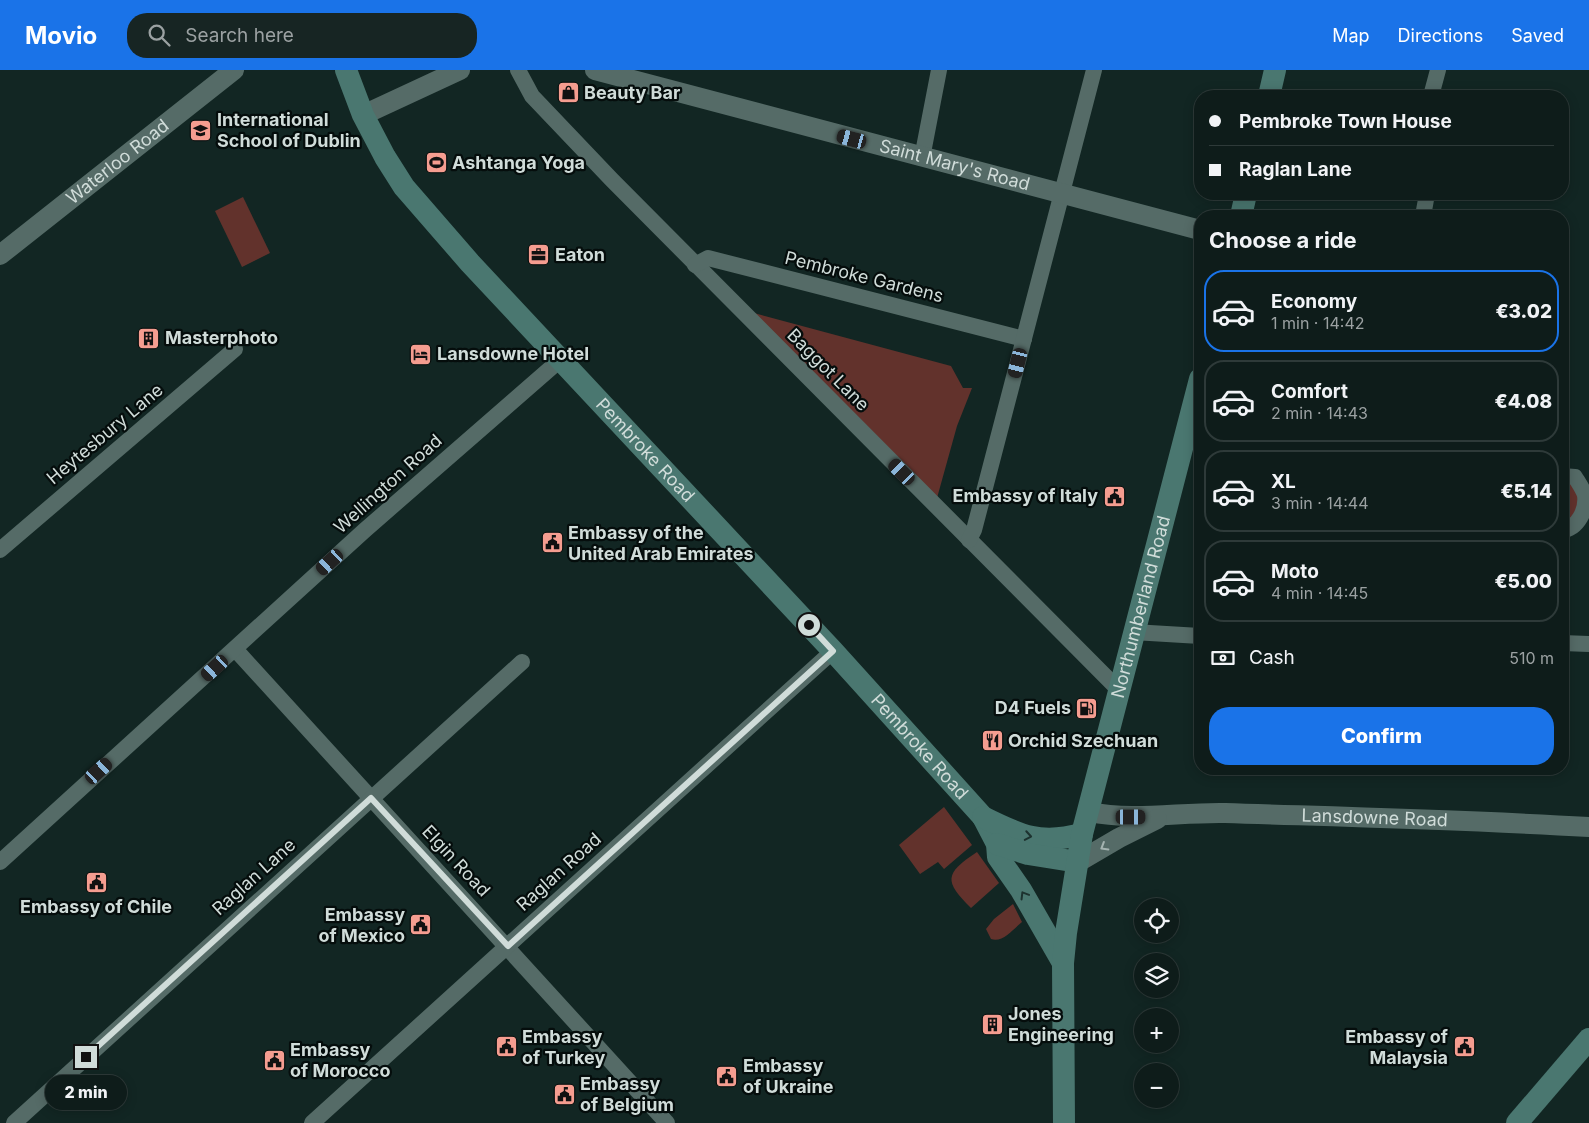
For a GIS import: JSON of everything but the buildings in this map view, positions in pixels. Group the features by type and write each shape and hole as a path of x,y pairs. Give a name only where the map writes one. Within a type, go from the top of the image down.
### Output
{"main road":[{"name":"Pembroke Road","path":"346,70 364,115 385,157 404,187 560,360 833,651 983,817 997,844 998,857 1021,890 1063,963"},
{"path":"1270,90 1275,70"},
{"name":"Northumberland Road","path":"1082,834 1194,402"},
{"name":"Pembroke Road","path":"983,817 1022,836 1052,840 1082,834 1063,963 1064,1123"},
{"path":"997,844 1028,854 1078,862"},
{"path":"1517,1123 1589,1039"}],"street":[{"name":"Waterloo Road","path":"0,255 234,70"},
{"path":"364,115 460,70"},
{"name":"Baggot Lane","path":"518,70 532,96 695,265 1120,690"},
{"name":"Saint Mary's Road","path":"595,70 1194,228"},
{"path":"922,158 939,70"},
{"path":"969,540 974,530 1094,70"},
{"path":"1433,90 1438,70"},
{"name":"Pembroke Gardens","path":"695,265 708,258 1024,339"},
{"name":"Heytesbury Lane","path":"0,550 235,349"},
{"name":"Wellington Road","path":"0,862 365,530 560,360"},
{"path":"1569,477 1575,477 1585,496 1580,519 1569,528"},
{"path":"1133,632 1194,636"},
{"path":"1569,643 1589,644"},
{"name":"Elgin Road","path":"235,649 508,946 667,1123"},
{"name":"Raglan Road","path":"312,1123 833,651"},
{"name":"Raglan Lane","path":"14,1123 522,662"},
{"name":"Lansdowne Road","path":"1089,812 1113,817 1161,817 1204,812 1446,819 1589,827"},
{"name":"Lansdowne Road","path":"1078,862 1119,838 1161,817"}],"shaded area":[{"path":"243,197 270,253 242,267 215,211"},
{"path":"754,313 951,366 963,388 972,388 957,426 937,498"},
{"path":"1569,483 1578,489 1579,506 1569,521"},
{"path":"944,807 972,845 944,869 938,862 920,874 899,845"},
{"path":"977,852 999,883 971,908 956,891 952,884 952,878 953,872 958,866"},
{"path":"1013,904 1022,922 1004,937 995,940 991,939 986,929 994,919"}],"place":[{"name":"Beauty Bar","path":"568,93"},
{"name":"International School of Dublin","path":"201,130"},
{"name":"Ashtanga Yoga","path":"436,163"},
{"name":"Eaton","path":"539,255"},
{"name":"Masterphoto","path":"149,338"},
{"name":"Lansdowne Hotel","path":"421,354"},
{"name":"Embassy of Italy","path":"1114,496"},
{"name":"Embassy of the United Arab Emirates","path":"552,543"},
{"name":"D4 Fuels","path":"1087,708"},
{"name":"Orchid Szechuan","path":"992,741"},
{"name":"Embassy of Chile","path":"96,882"},
{"name":"Embassy of Mexico","path":"421,925"},
{"name":"Jones Engineering","path":"992,1024"},
{"name":"Embassy of Turkey","path":"506,1047"},
{"name":"Embassy of Malaysia","path":"1464,1047"},
{"name":"Embassy of Morocco","path":"274,1060"},
{"name":"Embassy of Ukraine","path":"727,1076"},
{"name":"Embassy of Belgium","path":"564,1094"}],"route":[{"path":"86,1057 371,798 508,946 833,651 809,625"}]}
